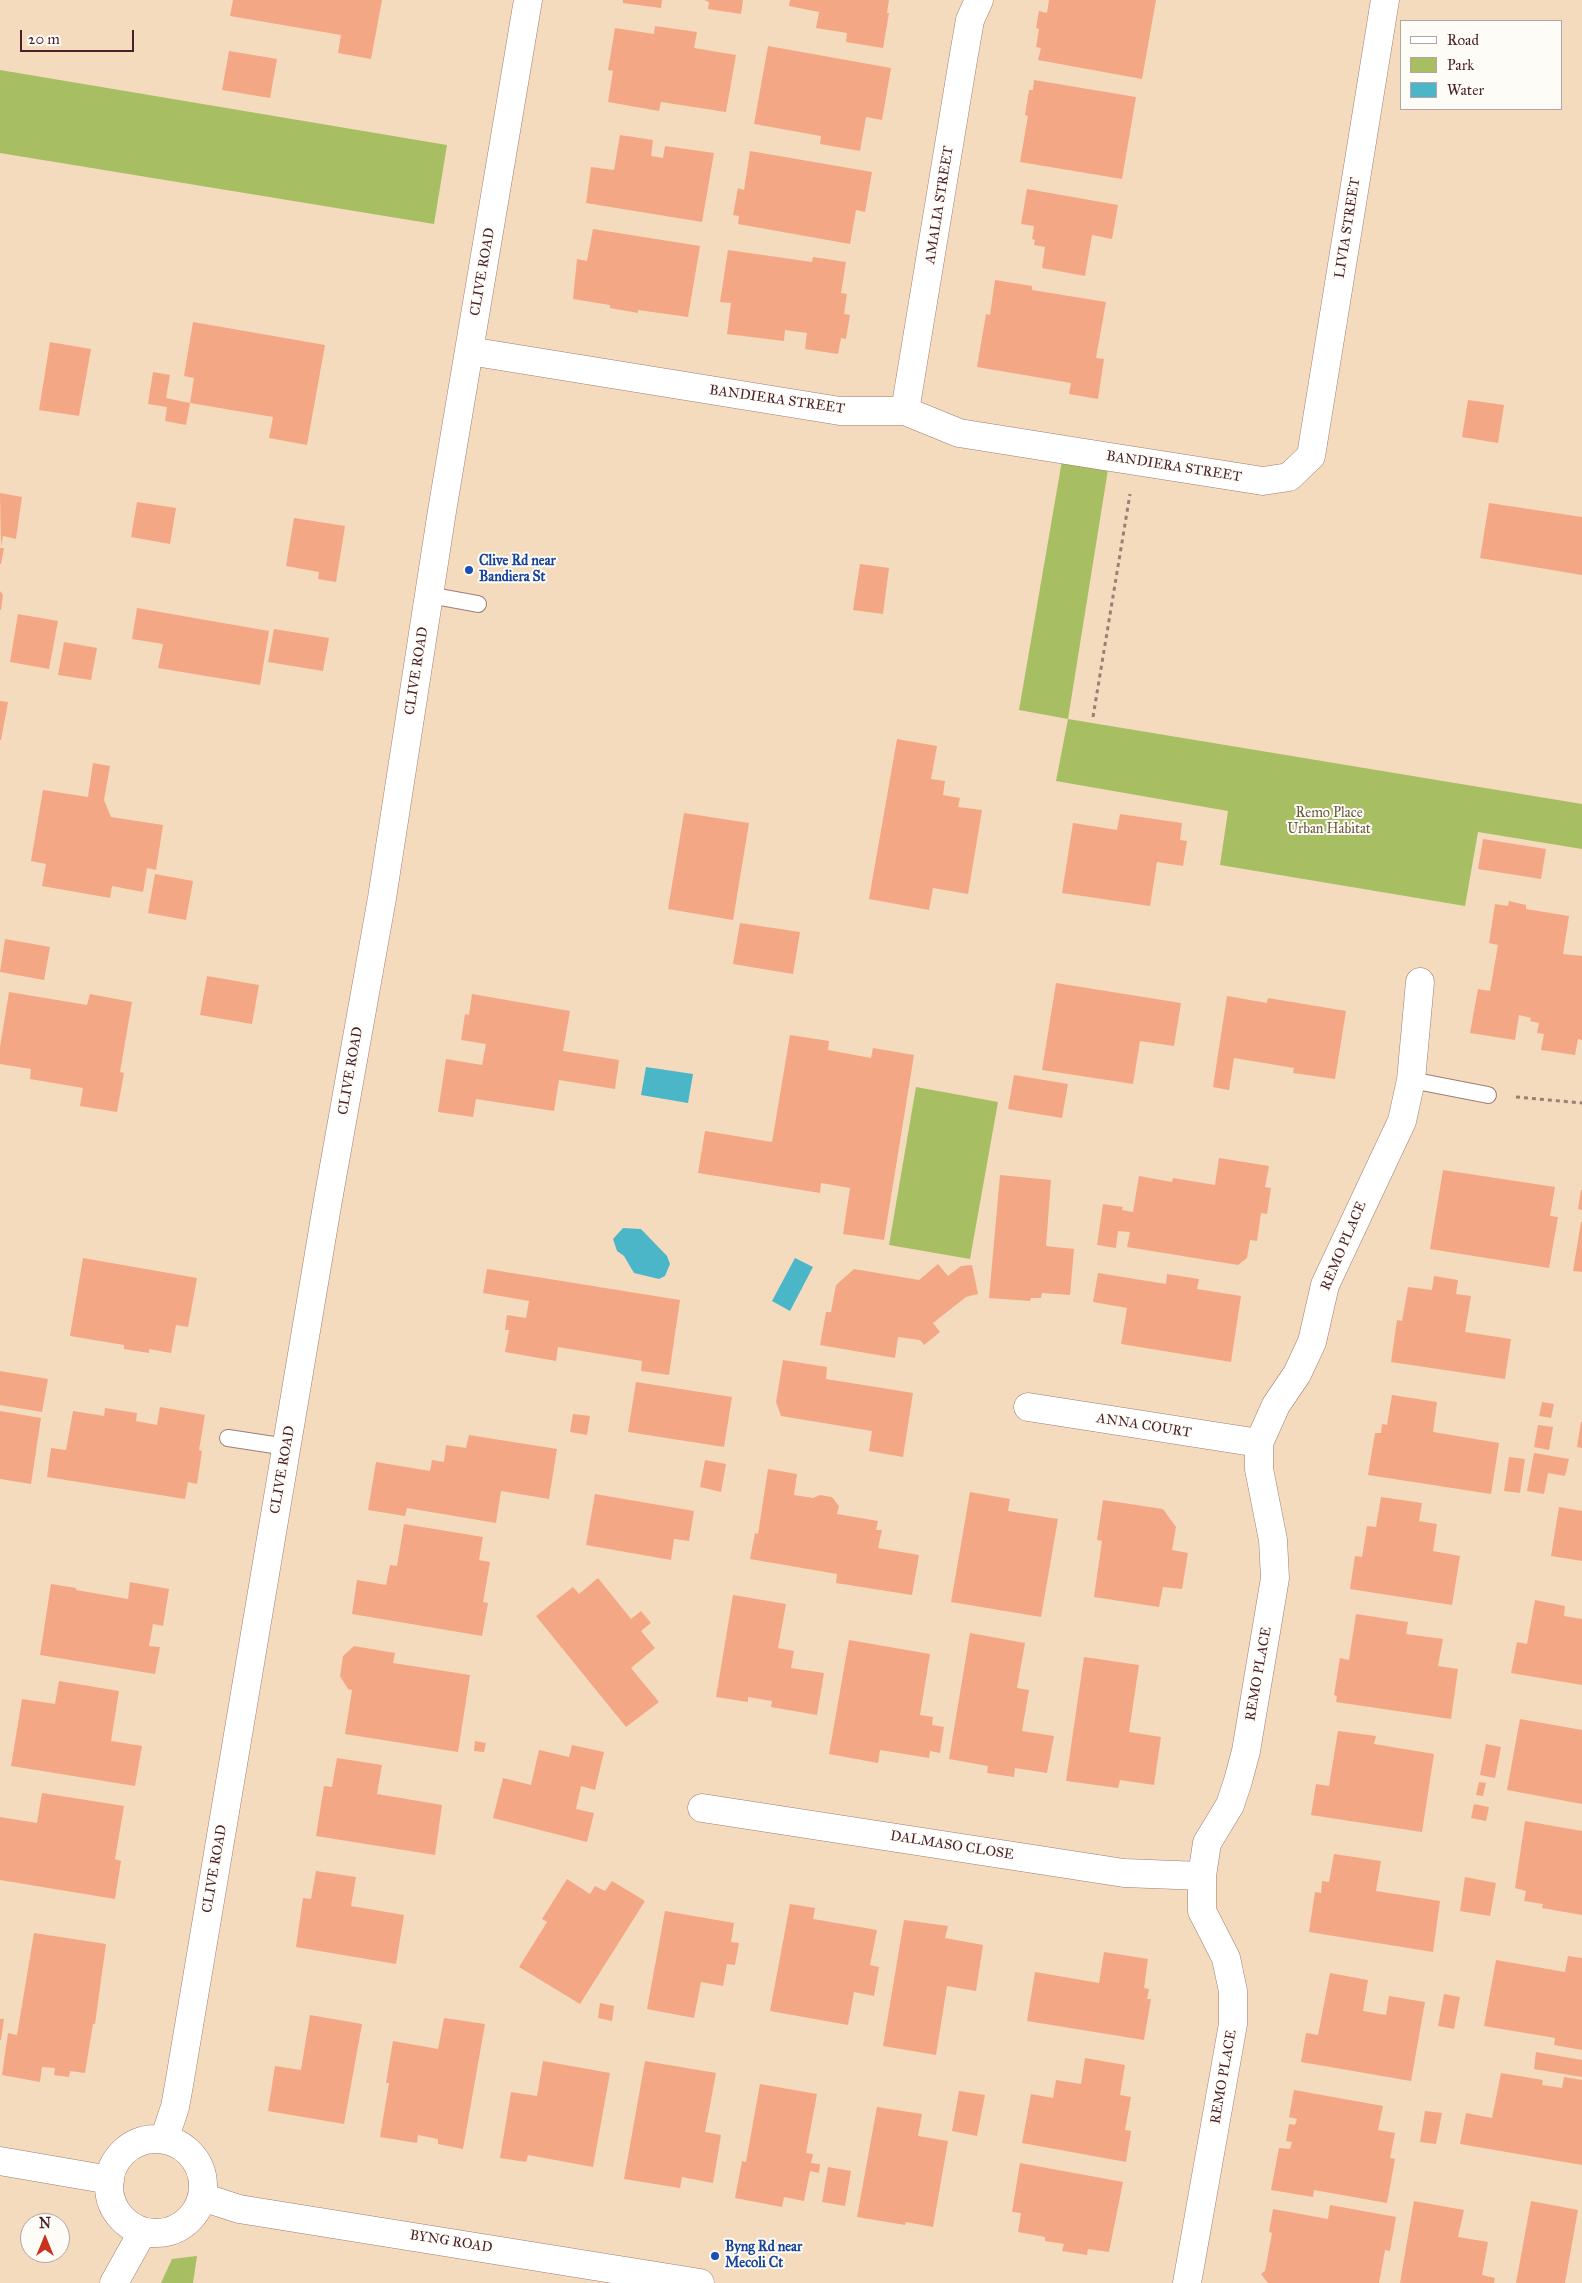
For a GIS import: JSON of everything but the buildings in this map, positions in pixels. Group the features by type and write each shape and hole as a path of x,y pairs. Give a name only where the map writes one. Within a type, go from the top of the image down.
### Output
{"street":[{"name":"CLIVE ROAD","path":"164,2140 175,2107 179,2085 382,898 429,596 528,0"},
{"name":"AMALIA STREET","path":"905,411 970,20 979,0"},
{"name":"LIVIA STREET","path":"1311,456 1385,0"},
{"name":"BANDIERA STREET","path":"469,351 840,411 905,411 959,433 1263,480 1289,477 1311,456"},
{"name":"REMO PLACE","path":"1187,2283 1233,2024 1233,1991 1226,1958 1202,1911 1202,1876 1207,1843 1230,1805 1246,1751 1275,1578 1272,1540 1258,1469 1259,1444 1276,1404 1297,1374 1312,1342 1325,1284 1402,1121 1411,1080 1420,982"},
{"name":"ANNA COURT","path":"1028,1407 1259,1444"},
{"name":"DALMASO CLOSE","path":"702,1808 1124,1873 1202,1876"},
{"path":"149,2140 164,2140 179,2145 191,2154 199,2167 203,2182 202,2197 196,2211 186,2222 173,2230 158,2233 143,2231 131,2226 121,2217 114,2206 110,2194 110,2180 114,2166 123,2153 135,2144 149,2140"},
{"path":"0,2161 110,2180"},
{"name":"BYNG ROAD","path":"202,2197 238,2208 700,2283"},
{"path":"114,2283 143,2231"}],"lane":[{"path":"429,596 478,604"},
{"path":"1411,1080 1488,1095"},
{"path":"228,1438 287,1447"}],"path":[{"path":"1093,717 1130,494 1121,492"},
{"path":"1488,1095 1582,1103"}],"green space":[{"path":"0,70 447,145 434,224 0,153"},
{"path":"1064,449 1110,457 1068,719 1019,710"},
{"name":"Remo Place Urban Habitat","path":"1068,719 1582,804 1582,849 1478,832 1465,906 1220,865 1228,811 1056,781"},
{"path":"916,1087 998,1102 970,1259 889,1245"},
{"path":"197,2256 193,2283 161,2283 172,2259"}],"water":[{"path":"646,1067 693,1074 688,1103 641,1095"},
{"path":"623,1228 641,1229 667,1256 670,1264 665,1276 659,1279 634,1273 624,1256 617,1251 613,1239"},
{"path":"795,1258 813,1267 790,1311 772,1301"}],"place":[{"name":"Clive Rd near Bandiera St","path":"469,570"},
{"name":"Byng Rd near Mecoli Ct","path":"715,2256"}]}
